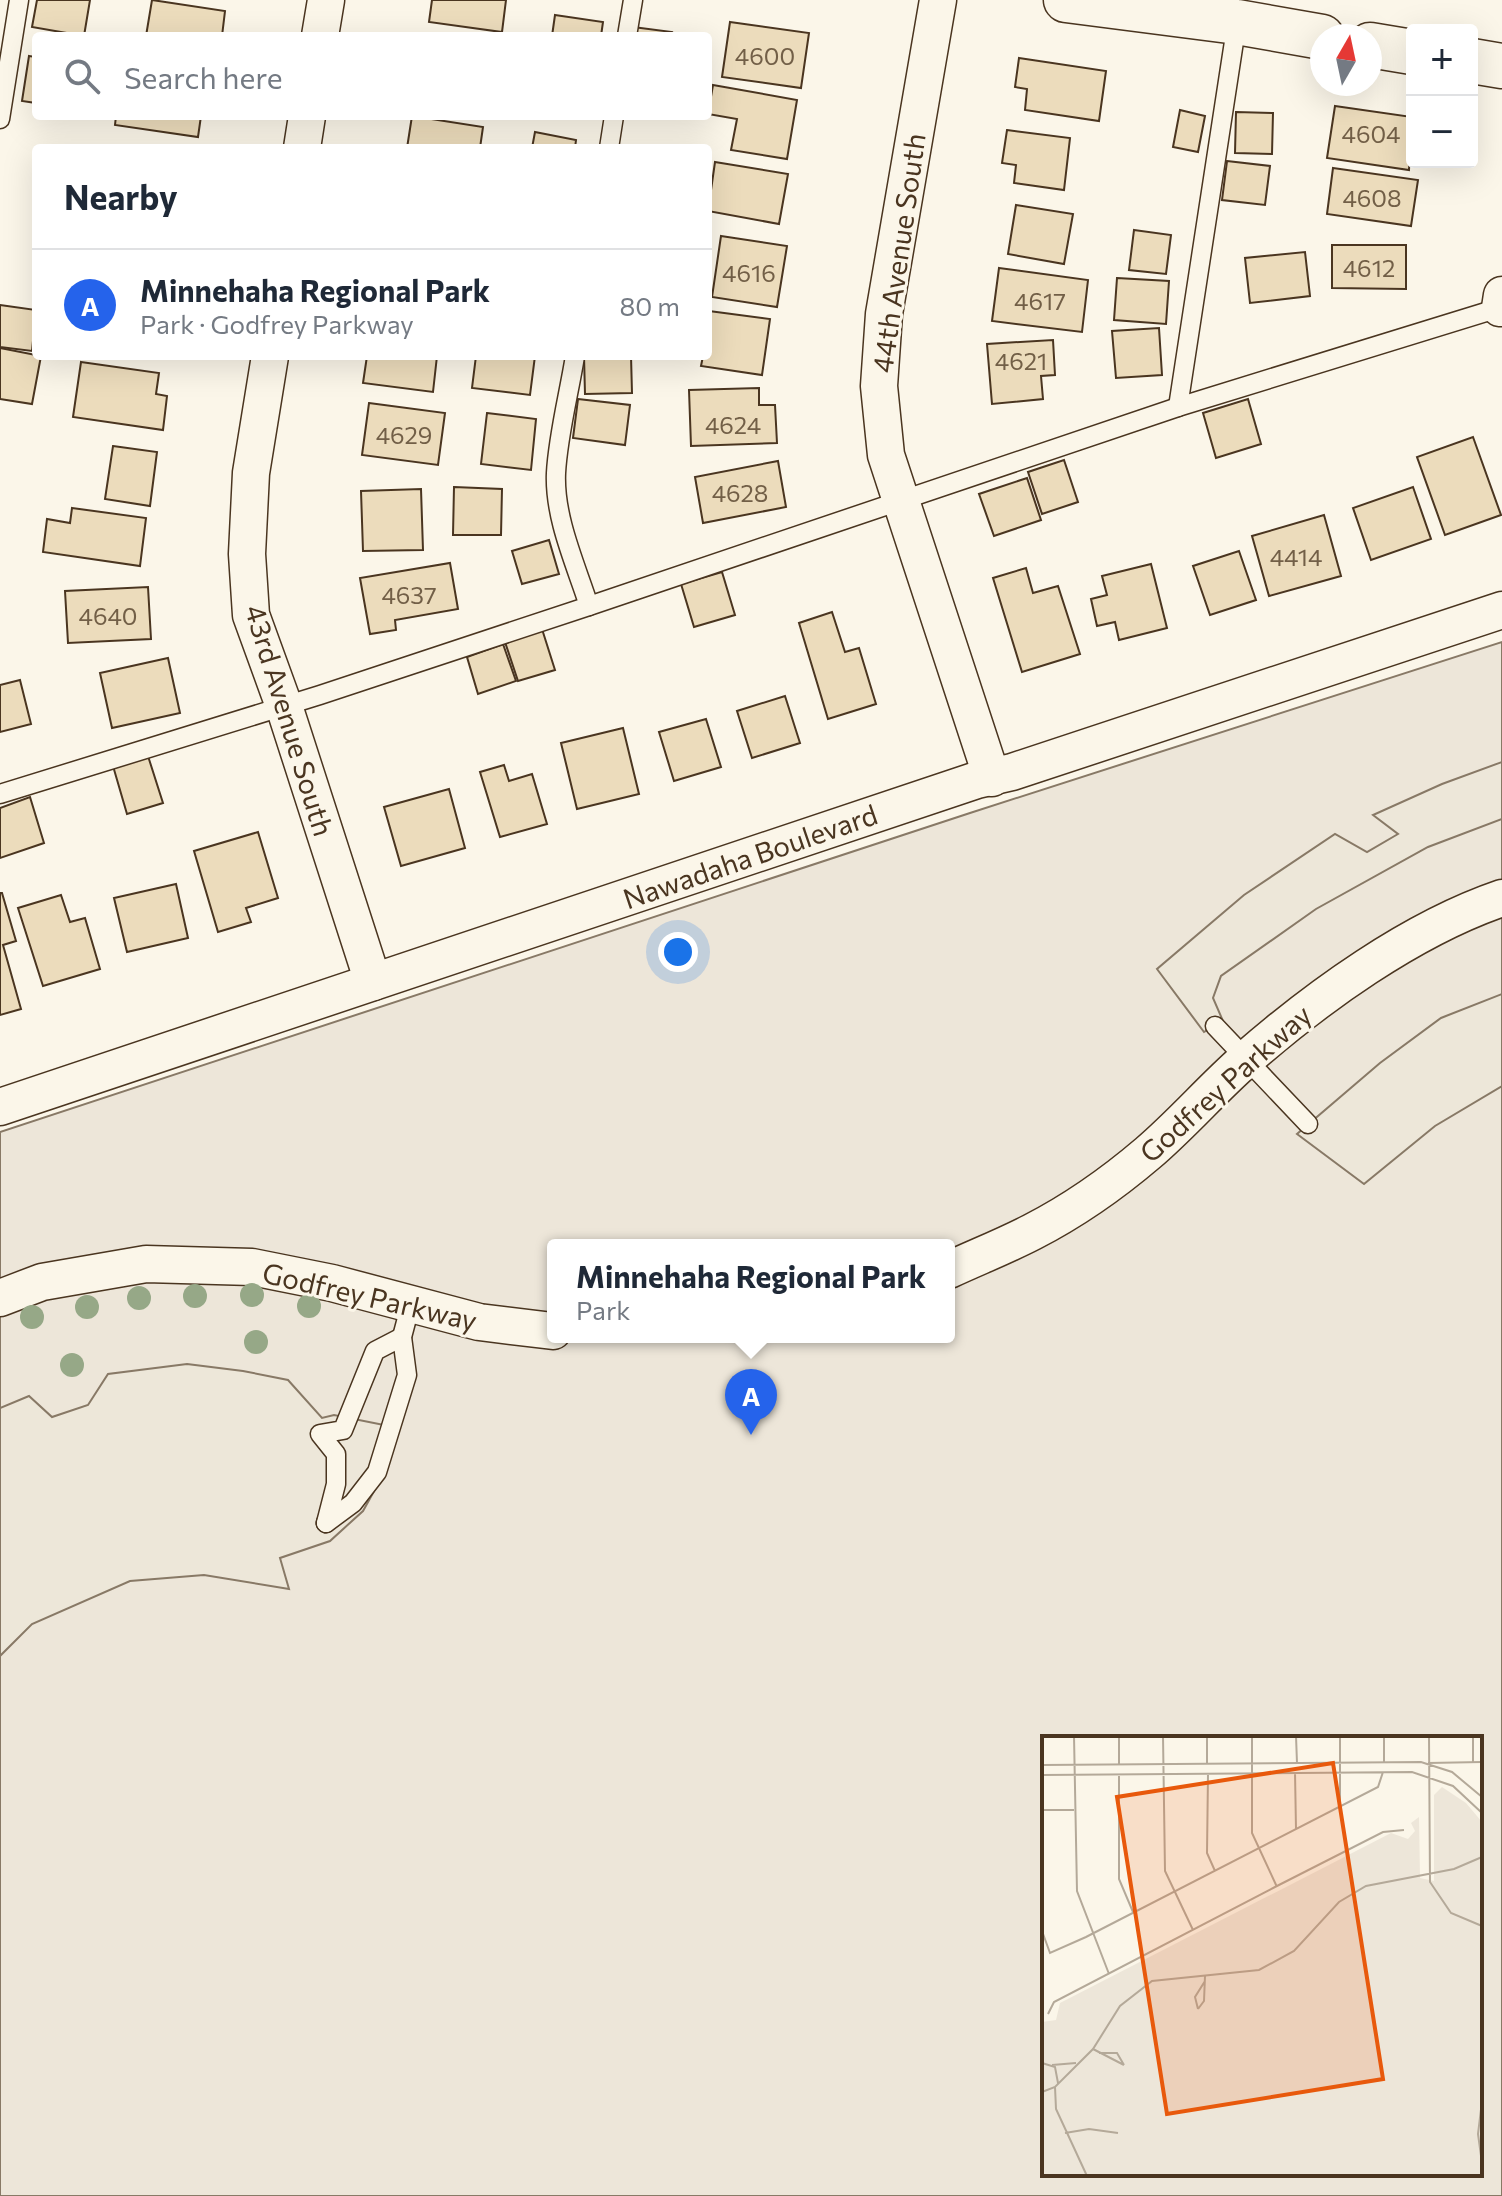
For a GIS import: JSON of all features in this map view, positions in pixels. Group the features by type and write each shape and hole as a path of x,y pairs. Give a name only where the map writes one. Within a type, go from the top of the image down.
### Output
{"main road":[{"path":"1066,0 1237,22 1310,35"},
{"path":"1382,47 1406,51"},
{"path":"1478,62 1502,66"}],"street":[{"path":"321,32 326,0"},
{"name":"44th Avenue South","path":"938,0 884,314 879,386 886,455 992,778"},
{"path":"303,144 306,120"},
{"name":"43rd Avenue South","path":"269,360 251,473 247,554 251,615 284,706 373,982"},
{"name":"Nawadaha Boulevard","path":"0,1107 977,780 992,778 1502,610"},
{"name":"Godfrey Parkway","path":"955,1267 1034,1231 1103,1187 1149,1152 1245,1060 1316,1001 1396,949 1502,898"},
{"name":"Godfrey Parkway","path":"0,1298 42,1282 146,1264 252,1267 332,1283 406,1320 479,1322 547,1330"}],"lane":[{"path":"0,119 19,0"},
{"path":"628,32 633,0"},
{"path":"1178,407 1237,22"},
{"path":"610,144 613,120"},
{"path":"0,794 284,706 1178,407 1501,303"},
{"path":"574,360 556,474 560,512 589,606"},
{"path":"1215,1026 1308,1124"},
{"path":"406,1320 407,1375 377,1472 353,1503 326,1523 336,1484 336,1454 320,1434 343,1430 375,1351 406,1320"}],"shaded area":[{"path":"1502,642 1502,2196 0,2196 0,1132 970,813"},
{"path":"1502,762 1502,819 1428,847 1316,909 1221,976 1213,998 1223,1021 1204,1032 1157,969 1244,895 1335,834 1367,852 1398,834 1373,815 1442,784"},
{"path":"1502,994 1502,1086 1435,1126 1364,1184 1297,1134 1380,1063 1441,1018"},
{"path":"187,1364 288,1380 322,1418 334,1415 399,1428 384,1473 363,1511 330,1541 280,1558 289,1589 204,1575 130,1581 32,1624 0,1656 0,1408 29,1396 52,1417 88,1405 108,1374"}],"building":[{"path":"37,0 90,0 85,32 32,27"},
{"path":"152,0 225,11 222,32 147,32"},
{"path":"432,0 506,0 502,32 429,22"},
{"path":"555,15 603,22 602,32 553,32"},
{"path":"730,22 809,33 801,88 722,77"},
{"path":"633,27 672,32 632,32"},
{"path":"29,56 32,56 32,102 22,101"},
{"path":"1019,58 1106,71 1099,121 1025,110 1027,89 1015,87"},
{"path":"713,85 797,100 787,159 731,150 737,119 712,115"},
{"path":"1335,106 1406,116 1406,168 1409,170 1327,158"},
{"path":"1180,110 1205,116 1198,152 1173,147"},
{"path":"1236,112 1273,113 1272,154 1235,153"},
{"path":"116,120 200,120 198,137 115,125"},
{"path":"411,120 438,120 483,127 481,144 408,144"},
{"path":"1007,130 1070,138 1064,190 1014,183 1016,165 1002,163"},
{"path":"535,132 576,140 576,144 533,144"},
{"path":"1227,161 1270,166 1265,205 1222,200"},
{"path":"715,162 788,174 779,224 712,212"},
{"path":"1333,168 1418,180 1411,226 1327,214"},
{"path":"1016,205 1073,214 1064,264 1008,254"},
{"path":"1134,230 1171,235 1166,274 1129,270"},
{"path":"721,236 787,246 777,307 712,297"},
{"path":"1332,245 1406,245 1406,289 1332,288"},
{"path":"1305,252 1310,296 1250,303 1245,258"},
{"path":"999,268 1088,280 1082,332 992,321"},
{"path":"1117,278 1169,281 1166,324 1114,320"},
{"path":"0,305 32,309 32,351 0,347"},
{"path":"712,311 770,319 762,375 701,366 702,360 712,360"},
{"path":"1159,328 1162,375 1116,378 1112,331"},
{"path":"1053,340 1055,375 1041,376 1043,399 992,404 987,344"},
{"path":"0,348 32,354 32,360 40,360 32,404 0,399"},
{"path":"366,360 437,360 433,392 363,383"},
{"path":"476,360 534,360 530,395 472,388"},
{"path":"584,360 631,360 632,393 585,394"},
{"path":"81,362 159,373 156,394 167,396 163,430 73,417"},
{"path":"759,388 759,405 775,405 777,443 691,446 689,390"},
{"path":"578,399 630,405 625,445 573,438"},
{"path":"1248,399 1261,444 1216,458 1203,413"},
{"path":"369,403 445,413 438,465 362,455"},
{"path":"487,413 536,419 531,470 481,464"},
{"path":"1473,437 1501,515 1445,535 1417,457"},
{"path":"113,446 157,452 150,506 105,499"},
{"path":"1064,460 1078,502 1042,514 1028,472"},
{"path":"778,461 786,507 703,523 695,477"},
{"path":"1027,478 1041,520 994,536 979,494"},
{"path":"454,487 502,489 501,535 453,535"},
{"path":"1413,487 1431,539 1371,560 1353,508"},
{"path":"421,489 423,550 363,551 361,491"},
{"path":"72,508 146,518 140,566 43,552 47,519 70,523"},
{"path":"1324,515 1341,576 1269,596 1252,536"},
{"path":"549,540 559,574 522,584 512,551"},
{"path":"1239,551 1256,600 1210,615 1193,566"},
{"path":"450,563 458,609 395,620 396,630 370,634 360,578"},
{"path":"1151,564 1167,628 1119,640 1115,622 1097,626 1091,599 1107,595 1102,576"},
{"path":"1026,568 1033,593 1058,586 1080,654 1022,672 993,578"},
{"path":"722,572 735,615 694,627 681,584"},
{"path":"148,587 151,639 68,643 65,591"},
{"path":"832,612 845,652 859,648 876,704 828,719 799,623"},
{"path":"542,629 555,670 518,681 505,642"},
{"path":"503,644 516,681 478,694 467,657"},
{"path":"168,658 180,713 112,728 100,673"},
{"path":"20,680 31,724 0,732 0,685"},
{"path":"785,696 800,743 752,758 737,711"},
{"path":"706,719 721,767 674,781 659,732"},
{"path":"623,728 639,794 577,809 561,743"},
{"path":"148,756 163,803 127,814 113,766"},
{"path":"504,765 509,781 532,774 547,824 500,837 480,772"},
{"path":"449,789 465,848 401,866 384,807"},
{"path":"30,797 44,843 0,858 0,808"},
{"path":"258,832 278,898 246,908 251,922 218,932 194,851"},
{"path":"176,884 188,938 127,952 114,898"},
{"path":"0,893 16,941 3,945 21,1009 0,1015"},
{"path":"61,895 70,922 85,918 100,969 43,986 18,908"}],"place":[{"name":"Minnehaha Regional Park","path":"751,1435"}]}
